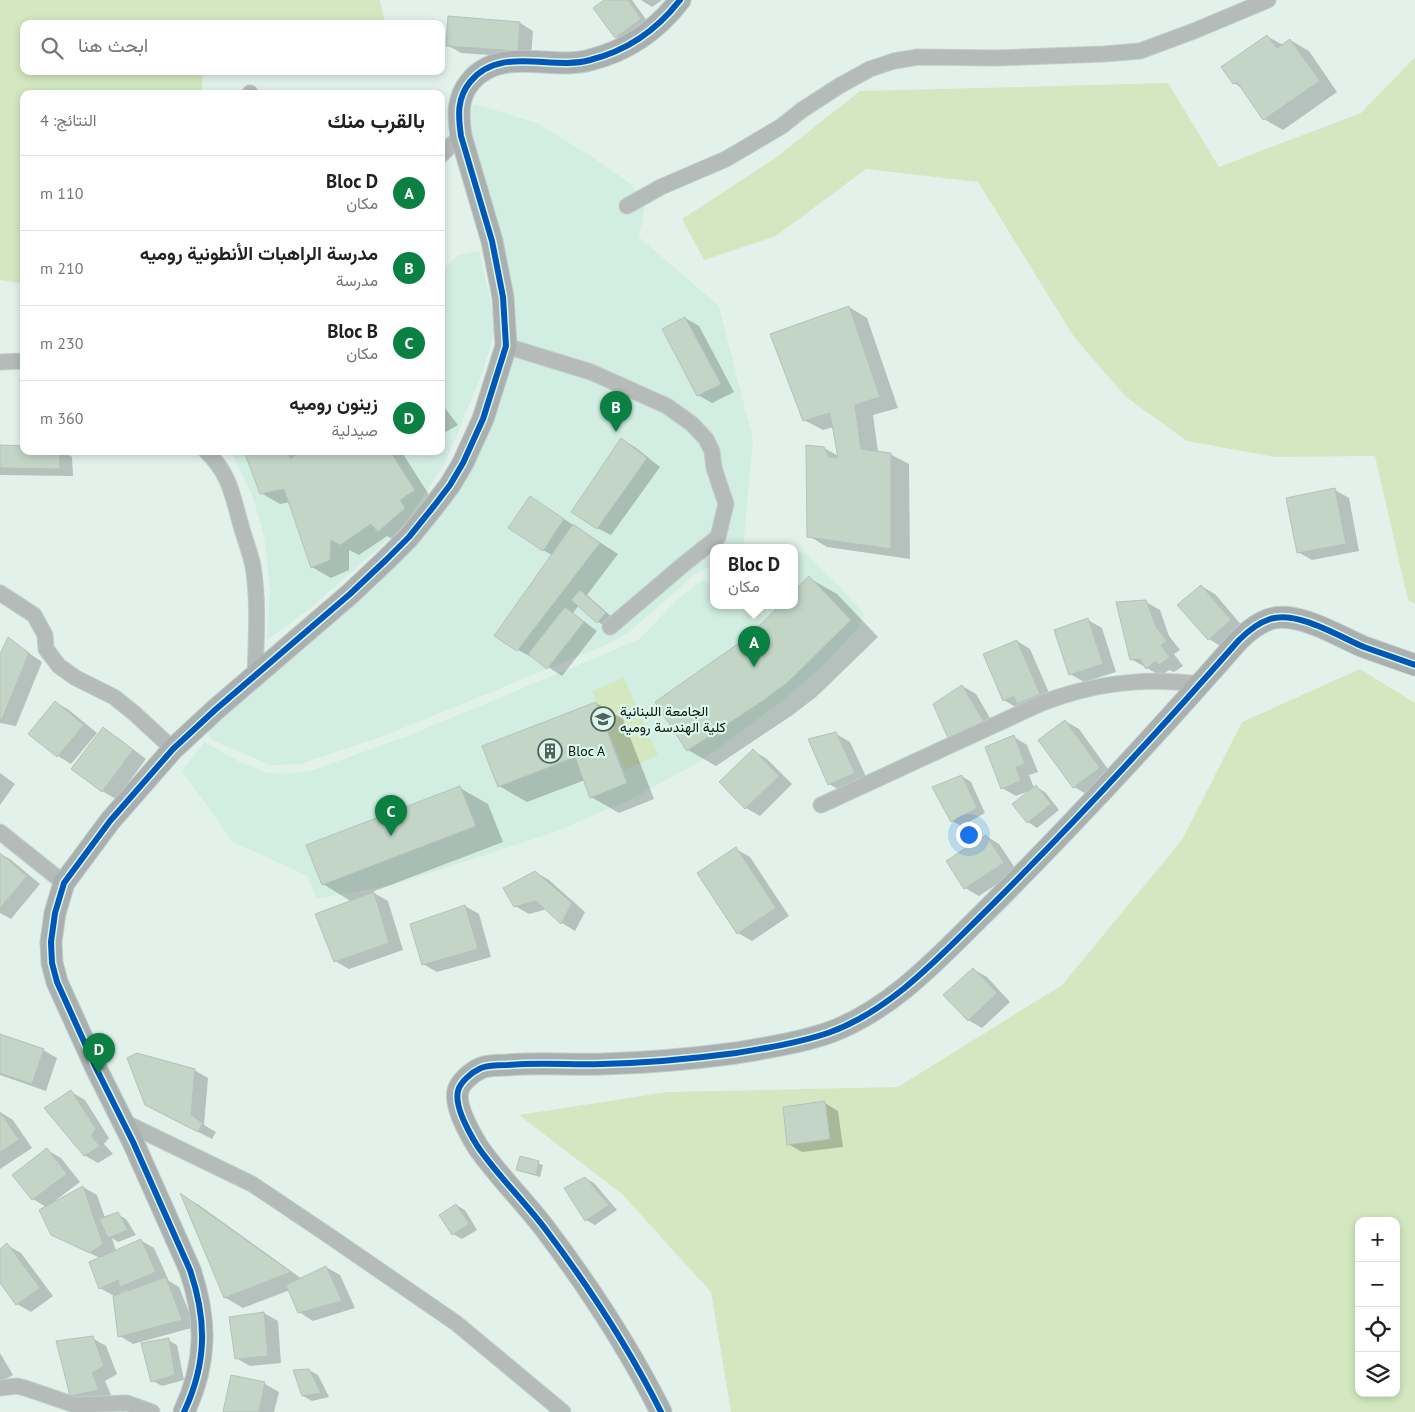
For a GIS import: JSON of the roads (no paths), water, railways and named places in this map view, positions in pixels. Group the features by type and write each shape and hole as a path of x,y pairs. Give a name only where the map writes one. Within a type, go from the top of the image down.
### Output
{"street":[{"path":"184,1412 200,1362 203,1325 200,1306 190,1270 124,1122 57,982 52,963 51,942 64,883 110,820 173,748 364,580 409,537 450,485 463,463 483,419 506,346 503,297 492,241 458,120 459,102 466,87 476,75 503,62 553,63 588,61 603,56 640,39 664,18 680,0"},
{"path":"627,206 661,187 726,159 782,126 802,110 839,86 870,69 894,61 918,57 1035,56 1140,51 1268,0"},
{"path":"445,151 461,136"},
{"path":"506,346 591,372 667,406 692,424 706,439 712,451 714,468 726,504 718,536 610,627"},
{"path":"0,362 20,361"},
{"path":"210,455 220,466 231,487 252,565 257,598 255,677"},
{"path":"1,596 34,615 45,635 46,648 59,666 76,678 114,698 173,748"},
{"path":"661,1412 627,1349 569,1262 544,1227 477,1145 458,1108 456,1095 460,1085 479,1069 493,1066 646,1063 694,1059 764,1049 827,1033 872,1011 895,995 931,964 1039,858 1239,640 1254,626 1272,618 1288,618 1310,622 1364,647 1415,665"},
{"path":"820,805 1042,703 1067,694 1145,680 1168,680 1200,684"},
{"path":"0,832 64,883"},
{"path":"124,1122 252,1184 456,1323 563,1412"},
{"path":"0,1388 17,1386 75,1405 127,1403 152,1412"}],"place":[{"name":"مدرسة الراهبات الأنطونية روميه","path":"616,432"},
{"name":"Bloc D","path":"754,667"},
{"name":"الجامعة اللبنانية كلية الهندسة روميه","path":"603,719"},
{"name":"Bloc A","path":"550,751"},
{"name":"Bloc B","path":"391,836"},
{"name":"زينون روميه","path":"99,1074"}]}
